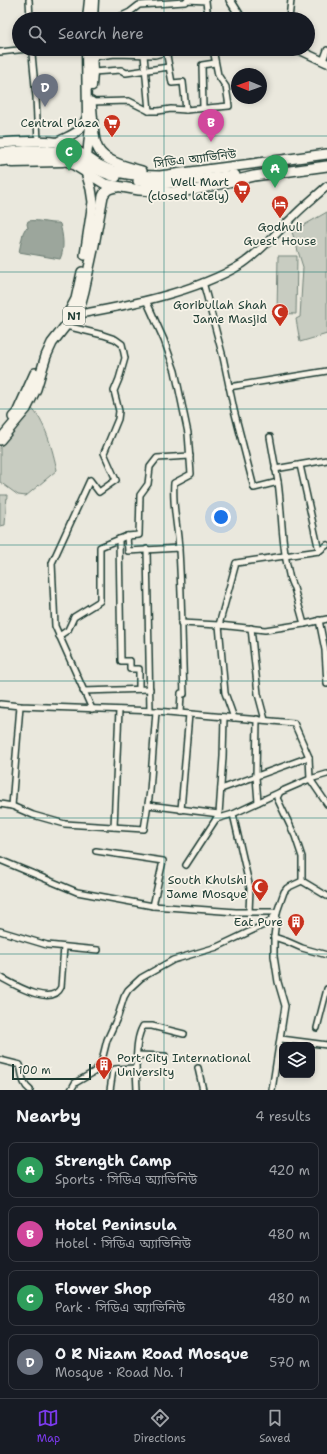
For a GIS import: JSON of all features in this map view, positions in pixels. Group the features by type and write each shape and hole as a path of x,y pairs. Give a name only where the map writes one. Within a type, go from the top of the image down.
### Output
{"highway":[{"path":"91,102 96,146 101,155 118,164 160,176"},
{"name":"সিডিএ অ্যাভিনিউ","path":"0,144 57,142 71,147 100,165 115,171 140,176 160,176 327,156"},
{"path":"0,144 48,146 65,149 106,172 130,177 162,180 327,156"},
{"path":"0,153 48,150 65,154 104,174 127,180 161,184 208,179 327,160"},
{"path":"298,154 327,151"},
{"name":"N1","path":"0,161 36,157 55,158 69,162 105,184 139,190 165,192 194,190 254,176 327,166"},
{"name":"N1","path":"0,434 17,413 32,380 46,341 50,334 65,319 76,299 88,245 93,202 86,172"},
{"name":"N1","path":"0,440 26,409 36,389 46,356 52,343 80,306 103,196 110,188 122,187"}],"main road":[{"path":"88,12 89,0"},
{"path":"93,12 94,0"},
{"path":"57,142 79,131 84,126 86,121 86,56"},
{"path":"87,157 93,72 92,56"},
{"path":"0,165 69,162"}],"street":[{"path":"29,0 30,12"},
{"path":"130,12 139,5 185,2 187,0 206,1 207,12"},
{"path":"230,0 236,12"},
{"path":"290,12 291,0"},
{"path":"312,56 325,62 327,50"},
{"path":"0,52 12,51"},
{"path":"32,56 38,142"},
{"path":"144,56 149,111"},
{"path":"167,56 172,83 184,82 186,110"},
{"path":"91,102 129,101 149,111 171,109 186,110 230,106 226,87 218,75 214,56"},
{"path":"203,108 202,65 215,63"},
{"path":"93,72 121,70 126,72 169,67"},
{"path":"74,315 118,308 146,300 203,282 232,269 250,257 327,186"},
{"path":"203,282 254,488 278,482"},
{"path":"146,300 164,340 175,371 188,433 192,474 174,483 173,507 179,548 184,694 181,693 180,713"},
{"path":"66,326 115,339 122,344 125,358 114,391 119,412 118,419 104,453 116,480 98,492 90,480 52,563 54,624 92,709"},
{"path":"229,387 327,371"},
{"path":"270,437 281,500 282,537 285,557 291,583 294,588 304,624"},
{"path":"59,636 68,630 74,616 100,601 100,547 127,536 139,535 140,494 148,484 150,467 157,458 190,456"},
{"path":"275,469 327,460"},
{"path":"300,465 319,551"},
{"path":"127,536 128,551 179,548"},
{"path":"118,539 121,661 130,661 130,669 139,669 139,689"},
{"path":"234,718 225,693 219,625 236,563 319,551 327,545"},
{"path":"0,804 12,806 33,815 65,824 144,829 148,805 153,711 150,689 147,549"},
{"path":"181,623 219,625 264,630 327,619"},
{"path":"319,620 325,650 327,684"},
{"path":"251,628 258,694 265,720"},
{"path":"83,690 150,689"},
{"path":"0,704 153,711 294,722 309,757 310,779 327,804"},
{"path":"12,806 20,706"},
{"path":"114,827 119,710"},
{"path":"181,810 189,714"},
{"path":"186,865 220,814 224,717"},
{"path":"257,719 256,777 258,802"},
{"path":"221,789 309,757"},
{"path":"216,819 233,814 310,779 327,774"},
{"path":"280,792 277,798 295,836 302,857 302,881"},
{"path":"148,805 220,814"},
{"path":"233,814 250,888 249,912"},
{"path":"96,851 163,861 153,906"},
{"path":"0,860 77,892 153,906 249,912 278,912"},
{"path":"302,881 327,896"},
{"path":"272,1090 281,1039 284,1006 274,956 274,937 278,912 284,892 287,888 302,881"},
{"path":"71,1090 75,1083 94,1072 101,1064 107,1040 118,1016 124,997 128,990 141,978 173,960 216,947 268,923 278,912"},
{"path":"0,931 47,945 98,950"},
{"path":"274,937 302,948 327,955"},
{"path":"0,977 32,993 40,995 55,995 61,988 64,947"},
{"path":"317,1028 327,989"},
{"path":"137,1090 137,1055 140,1030 143,1026 152,1026 184,1034"},
{"path":"281,1039 327,1045"},
{"path":"137,1055 165,1056"},
{"path":"0,1060 20,1065 22,1080 26,1087 30,1090"},
{"path":"110,1090 113,1070 115,1068 136,1068"},
{"path":"198,1068 203,1090"}],"shaded area":[{"path":"327,212 327,334 300,342 296,319 300,317 303,267 292,232"},
{"path":"28,221 60,224 63,251 60,259 19,252 23,233 25,229 28,228"},
{"path":"278,256 297,256 296,314 277,313"},
{"path":"30,407 40,419 44,427 51,445 57,470 26,496 18,495 0,482 0,447"},
{"path":"0,495 7,495 5,525 0,526"}],"place":[{"name":"O R Nizam Road Mosque","path":"45,107"},
{"name":"Central Plaza","path":"112,138"},
{"name":"Hotel Peninsula","path":"211,142"},
{"name":"Flower Shop","path":"69,171"},
{"name":"Strength Camp","path":"275,188"},
{"name":"Well Mart (closed lately)","path":"242,204"},
{"name":"Godhuli Guest House","path":"280,219"},
{"name":"Goribullah Shah Jame Masjid","path":"280,327"},
{"name":"South Khulshi Jame Mosque","path":"260,902"},
{"name":"Eat Pure","path":"296,937"},
{"name":"Port City International University","path":"104,1080"}]}
